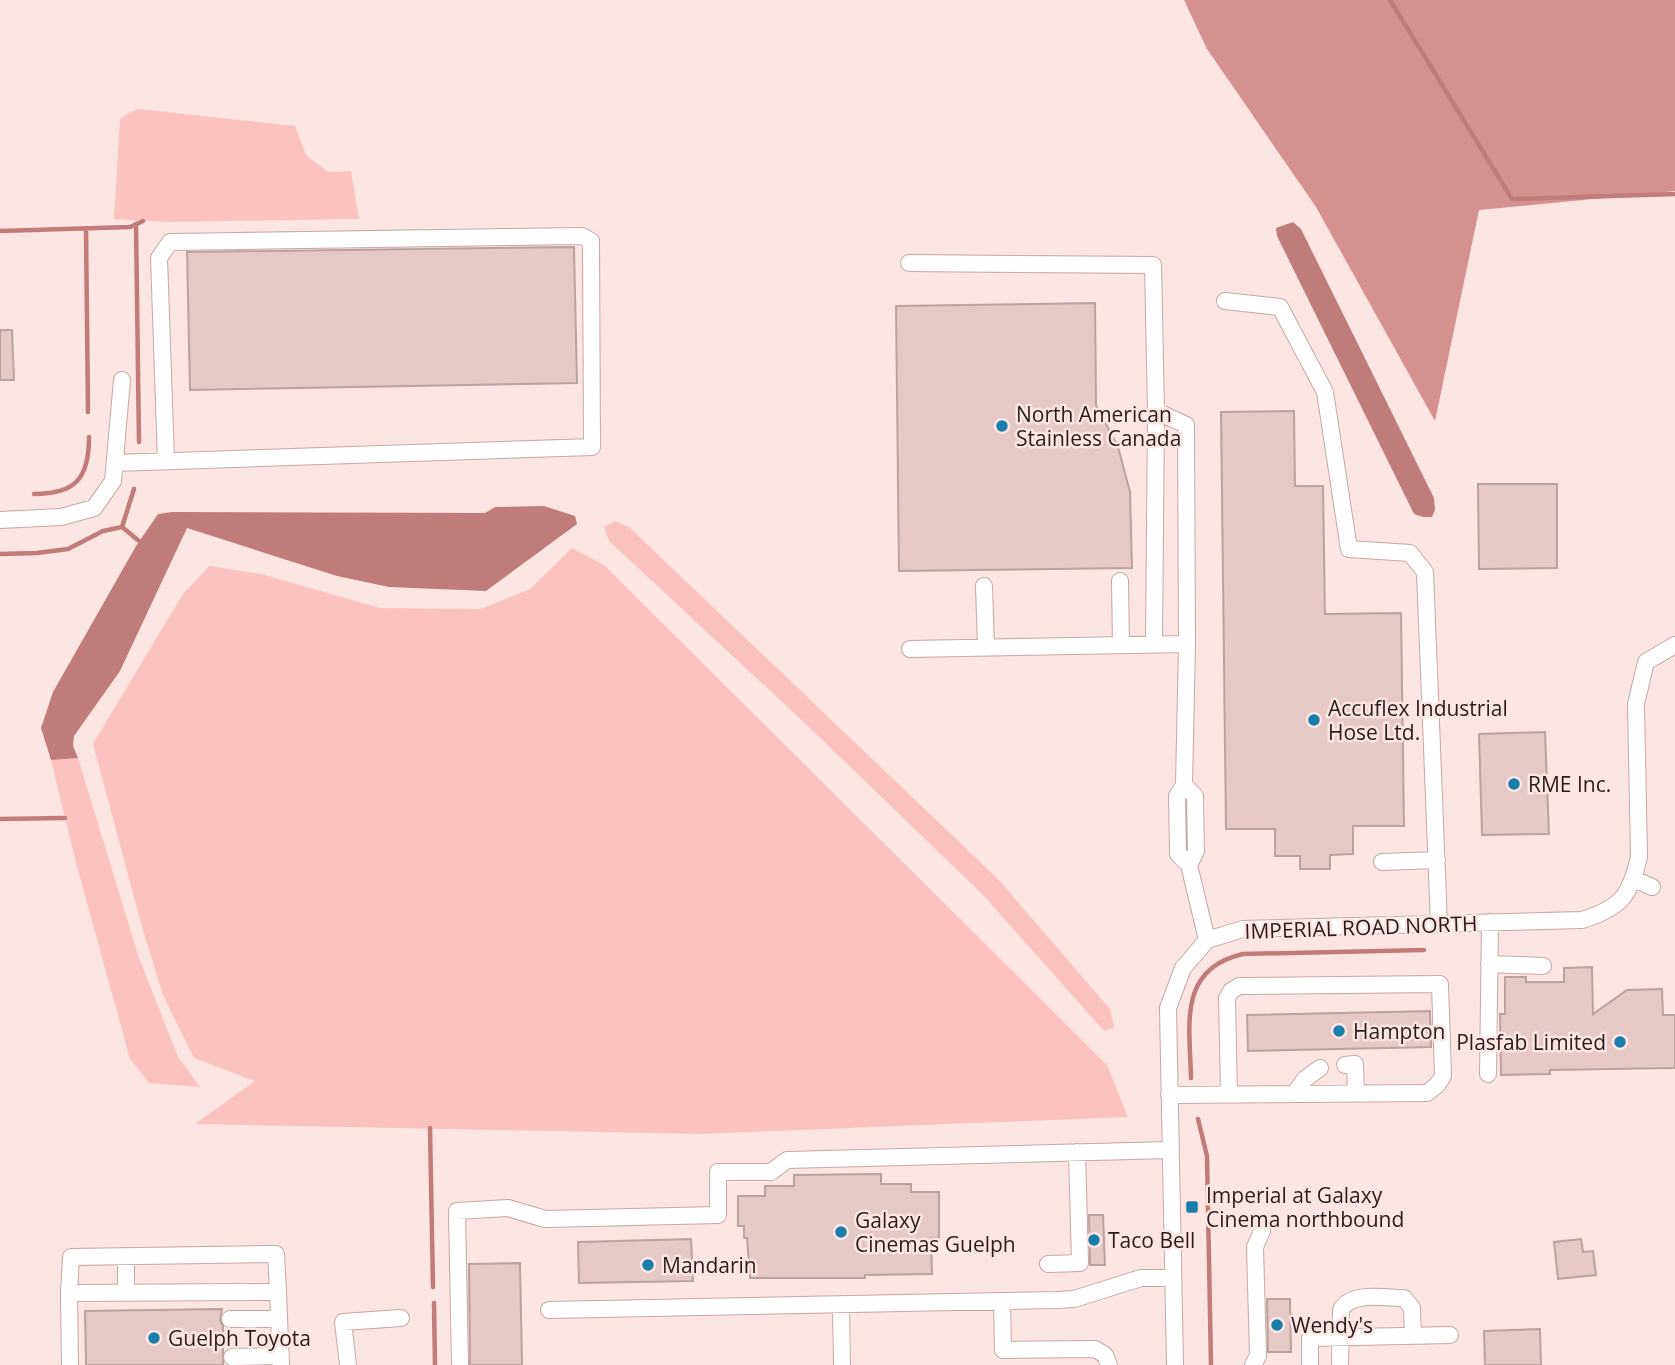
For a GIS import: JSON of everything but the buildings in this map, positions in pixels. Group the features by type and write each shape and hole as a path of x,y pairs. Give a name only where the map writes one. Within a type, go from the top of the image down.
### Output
{"street":[{"path":"115,463 592,447 591,241 582,236 170,242 159,258 166,461"},
{"path":"909,263 1153,265 1156,411 1154,643"},
{"path":"1225,301 1280,307 1325,392 1349,549 1410,553 1425,572 1439,924"},
{"path":"0,520 61,517 94,508 113,481 122,380"},
{"path":"1156,411 1186,425 1184,785 1177,796 1178,854 1189,865 1208,940 1183,968 1168,1008 1175,1365"},
{"path":"1120,580 1121,644"},
{"path":"984,586 986,647"},
{"path":"910,649 1186,644"},
{"name":"IMPERIAL ROAD NORTH","path":"1208,940 1243,929 1582,920 1604,913 1623,899 1634,879 1639,856 1636,704 1646,663 1675,645"},
{"path":"1382,862 1437,860"},
{"path":"1634,879 1652,887"},
{"path":"1488,1074 1490,922"},
{"path":"1489,964 1542,966"},
{"path":"1169,1095 1427,1093 1443,1076 1440,984 1239,986 1231,990 1227,998 1229,1094"},
{"path":"1345,1065 1355,1064 1356,1093"},
{"path":"1294,1094 1305,1079 1320,1068"},
{"path":"460,1365 457,1211 508,1208 545,1219 718,1215 718,1172 771,1172 787,1160 1170,1150"},
{"path":"1048,1264 1080,1263 1077,1152"},
{"path":"1253,1365 1258,1356 1255,1247 1262,1231"},
{"path":"70,1365 71,1258 276,1254 281,1361 232,1357"},
{"path":"126,1257 126,1293"},
{"path":"548,1310 1074,1299 1142,1278 1173,1278"},
{"path":"69,1293 278,1292"},
{"path":"1340,1365 1340,1310 1353,1298 1404,1298 1412,1308 1413,1336"},
{"path":"1002,1301 1003,1350 1095,1349 1105,1355 1110,1365"},
{"path":"841,1304 842,1365"},
{"path":"348,1365 343,1322 401,1318"},
{"path":"230,1320 279,1319"},
{"path":"1310,1365 1310,1338 1450,1335"}],"shaded area":[{"path":"1184,0 1675,0 1675,191 1479,210 1435,421 1316,207 1207,49"},
{"path":"138,109 295,126 306,155 328,172 351,171 359,219 167,222 114,219 120,118"},
{"path":"1293,222 1301,229 1434,498 1435,510 1432,517 1414,514 1277,236 1276,228"},
{"path":"544,506 575,516 577,524 486,591 389,587 337,576 187,528 120,671 74,736 73,746 78,758 51,760 41,728 53,692 136,546 158,514 485,513 495,507"},
{"path":"615,521 629,527 997,878 1110,1009 1114,1028 1104,1031 983,895 809,727 609,541 604,527"},
{"path":"572,548 604,565 1107,1065 1128,1117 700,1134 195,1124 255,1081 194,1058 163,995 93,744 183,594 209,566 261,574 380,608 481,609 530,589"},
{"path":"78,758 139,958 178,1057 200,1087 149,1083 130,1059 76,863 51,760"}],"waterway":[{"path":"1390,0 1512,199 1675,194"},
{"path":"0,231 130,227 143,221"},
{"path":"136,224 139,442"},
{"path":"86,228 88,412"},
{"path":"34,494 60,491 77,481 86,464 89,437"},
{"path":"0,554 68,549 103,531 122,527 134,489"},
{"path":"122,527 139,541"},
{"path":"0,819 65,818"},
{"path":"1191,1078 1189,1039 1192,1002 1197,986 1207,972 1222,962 1243,954 1424,950"},
{"path":"1198,1119 1207,1156 1211,1365"},
{"path":"430,1128 433,1287"},
{"path":"434,1303 435,1365"}],"place":[{"name":"North American Stainless Canada","path":"1002,426"},
{"name":"Accuflex Industrial Hose Ltd.","path":"1314,720"},
{"name":"RME Inc.","path":"1514,784"},
{"name":"Hampton","path":"1339,1031"},
{"name":"Plasfab Limited","path":"1620,1042"},
{"name":"Imperial at Galaxy Cinema northbound","path":"1192,1207"},
{"name":"Galaxy Cinemas Guelph","path":"841,1232"},
{"name":"Taco Bell","path":"1094,1240"},
{"name":"Mandarin","path":"648,1265"},
{"name":"Wendy's","path":"1277,1325"},
{"name":"Guelph Toyota","path":"154,1338"}]}
